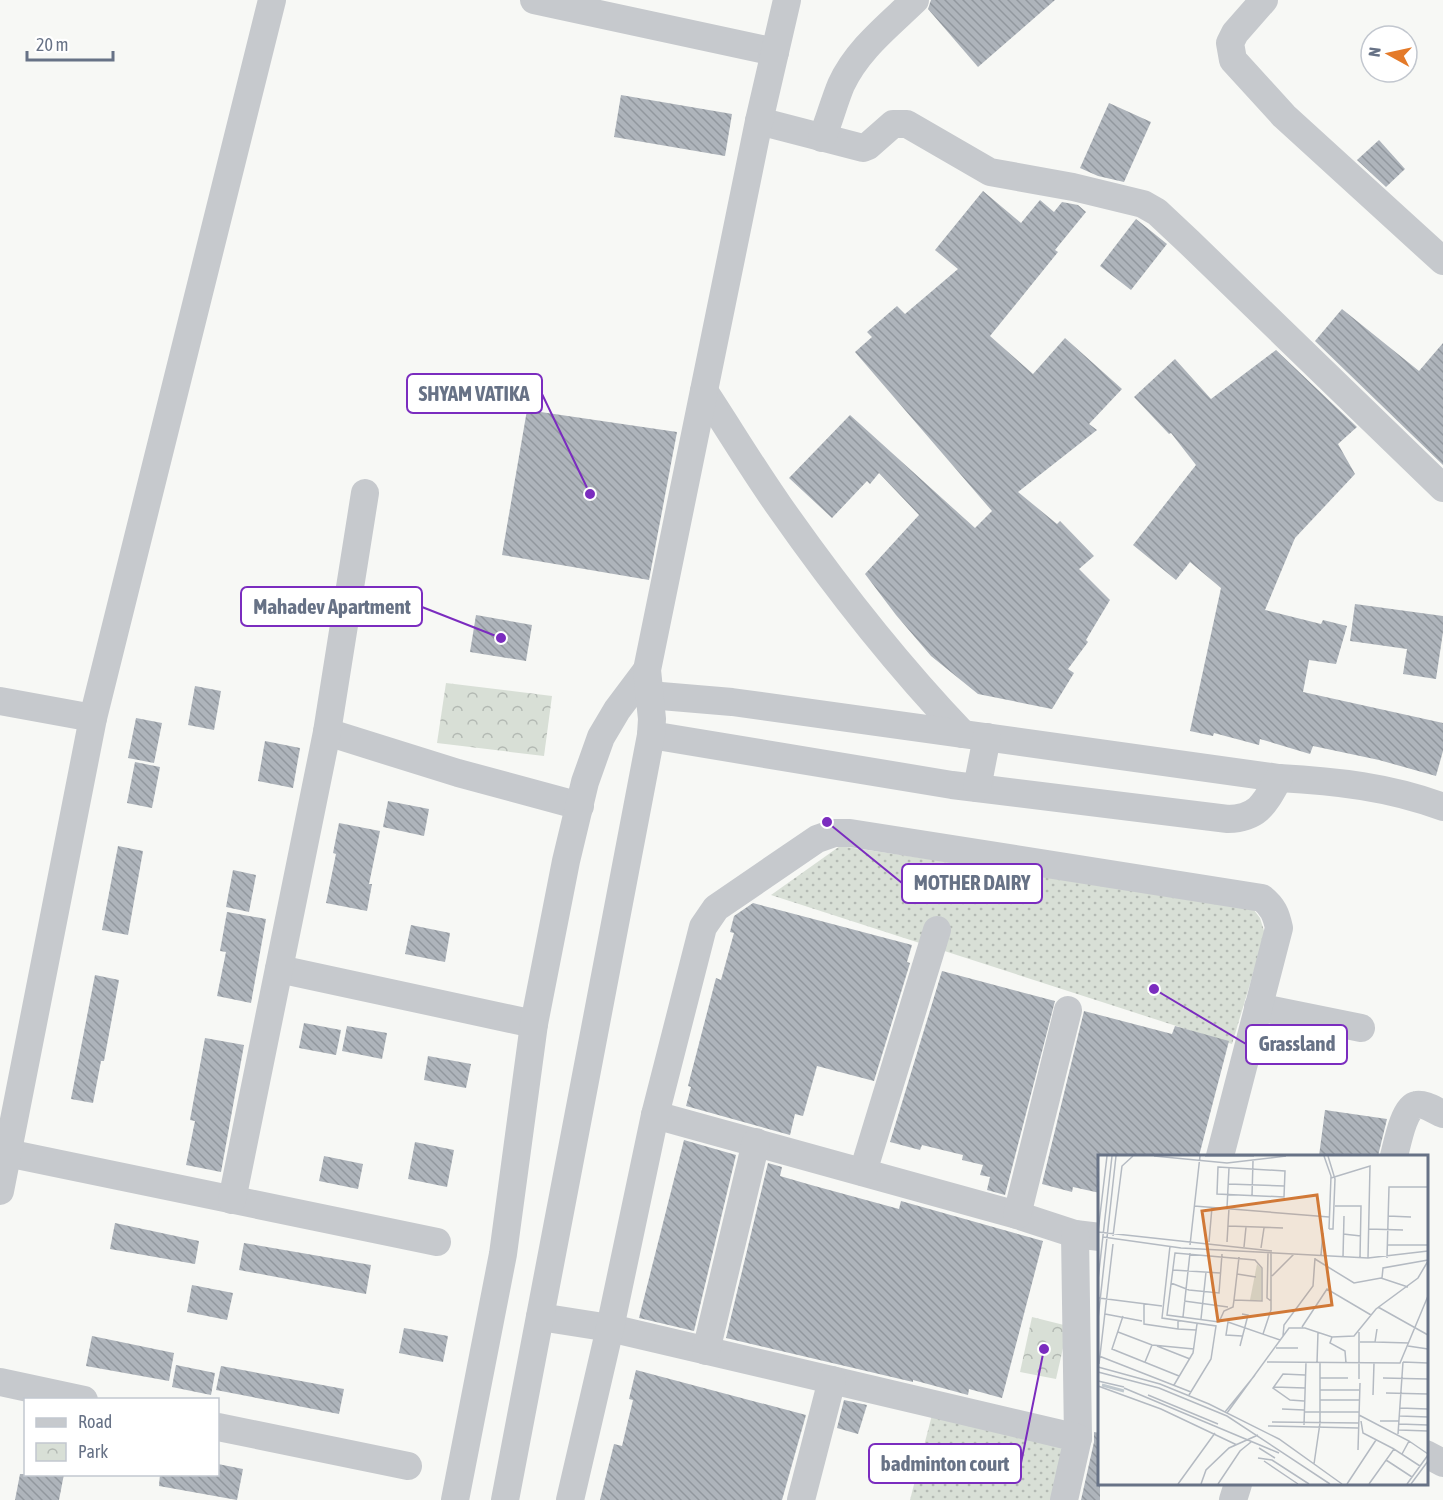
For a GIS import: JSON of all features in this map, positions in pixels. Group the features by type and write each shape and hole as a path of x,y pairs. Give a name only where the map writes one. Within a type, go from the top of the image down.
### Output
{"street":[{"path":"1,1184 93,718 272,0"},
{"path":"534,0 775,52"},
{"path":"505,1500 651,735 648,683 704,391 759,121 787,0"},
{"path":"822,138 842,84 854,63 870,43 915,0"},
{"path":"1264,0 1234,33 1230,43 1233,60 1284,116 1443,261"},
{"path":"759,121 863,148 868,147 893,124 907,124 990,172 1073,187 1143,204 1157,212 1189,242 1443,488"},
{"path":"704,391 779,506 821,564 923,692 975,736 977,788"},
{"path":"232,1200 327,732 365,493"},
{"path":"648,683 732,702 1279,778 1331,781 1370,787 1399,793 1443,807"},
{"path":"455,1500 503,1254 534,1024 566,861 585,782 601,737 617,710 648,683"},
{"path":"0,702 93,718"},
{"path":"327,732 458,773 580,806"},
{"path":"651,735 977,788 1228,819 1244,818 1255,812 1266,801 1279,778"},
{"path":"570,1500 610,1328 655,1115 703,927 716,908 804,846 834,833 850,833 1262,898 1272,906 1277,915 1279,928 1220,1155"},
{"path":"863,1172 937,930"},
{"path":"279,969 534,1024"},
{"path":"1258,1007 1361,1028"},
{"path":"1017,1215 1068,1010"},
{"path":"1394,1155 1407,1110 1414,1105 1419,1105 1443,1114"},
{"path":"655,1115 1087,1235 1078,1438 1064,1500"},
{"path":"706,1351 756,1142"},
{"path":"8,1152 437,1242"},
{"path":"540,1317 610,1328 1078,1438"},
{"path":"801,1500 832,1380"},
{"path":"0,1382 75,1398"},
{"path":"219,1427 408,1466"},
{"path":"1428,1455 1443,1463"},
{"path":"1233,1500 1238,1485"}],"green space":[{"path":"446,683 552,696 544,756 437,743"},
{"path":"840,846 1251,906 1260,918 1265,934 1232,1044 771,895"},
{"path":"1032,1317 1068,1326 1056,1379 1020,1372"},
{"path":"933,1411 1078,1438 1060,1500 910,1500"}],"building":[{"path":"931,0 1055,0 978,67 928,9"},
{"path":"621,95 732,114 725,156 614,137"},
{"path":"1109,103 1151,122 1124,182 1098,176 1080,168"},
{"path":"1379,140 1405,169 1386,187 1357,160"},
{"path":"983,191 1021,223 1040,200 1054,212 1062,202 1078,205 1086,212 1055,250 1058,252 990,336 1033,374 1065,338 1122,389 1089,424 1097,430 1018,492 1057,524 1060,521 1094,556 1079,569 1110,600 1086,640 1088,642 1068,669 1074,673 1052,709 978,694 931,656 865,574 919,515 879,473 870,484 867,481 832,518 789,478 850,415 975,528 992,511 855,352 872,337 867,332 897,306 905,314 958,269 935,250"},
{"path":"1136,219 1167,244 1131,290 1100,266"},
{"path":"1342,309 1419,371 1443,343 1443,465 1315,341"},
{"path":"1276,350 1357,427 1338,444 1355,474 1295,538 1265,610 1321,624 1323,620 1347,626 1336,664 1309,660 1303,692 1443,723 1443,751 1436,776 1379,760 1313,746 1310,754 1260,739 1259,745 1214,733 1213,736 1190,731 1221,588 1190,562 1176,580 1133,545 1196,465 1171,433 1169,434 1134,397 1175,359 1211,399"},
{"path":"527,410 677,432 649,580 502,555"},
{"path":"1355,604 1443,616 1436,679 1403,674 1407,649 1350,641"},
{"path":"476,615 532,625 526,661 470,652"},
{"path":"195,686 221,691 214,730 188,725"},
{"path":"136,718 162,723 154,763 128,758"},
{"path":"265,741 300,748 293,788 258,781"},
{"path":"135,762 160,767 152,808 127,803"},
{"path":"388,801 429,809 424,836 383,827"},
{"path":"339,823 380,831 369,884 372,884 367,911 326,903 336,854 333,853"},
{"path":"118,846 143,851 128,935 102,930"},
{"path":"233,870 256,875 249,912 226,907"},
{"path":"753,903 912,945 907,962 910,963 874,1081 817,1066 803,1116 795,1114 790,1135 686,1106 691,1087 688,1086 716,978 721,980 734,933 730,932 734,916"},
{"path":"227,912 266,919 251,1003 217,996 226,952 220,951"},
{"path":"411,925 450,933 445,962 405,954"},
{"path":"942,971 1055,1001 1005,1195 987,1190 990,1177 980,1175 983,1165 962,1160 963,1155 922,1145 920,1150 890,1142"},
{"path":"95,975 119,980 104,1061 101,1061 93,1103 71,1099"},
{"path":"1084,1011 1172,1034 1175,1026 1229,1041 1199,1155 1098,1155 1098,1193 1073,1187 1072,1192 1042,1184"},
{"path":"304,1023 341,1030 336,1055 299,1048"},
{"path":"347,1026 387,1033 382,1059 342,1051"},
{"path":"205,1038 244,1045 221,1172 186,1165 195,1121 190,1120"},
{"path":"428,1056 471,1064 466,1088 424,1080"},
{"path":"1325,1110 1387,1119 1378,1155 1319,1155"},
{"path":"684,1140 736,1155 694,1331 639,1318"},
{"path":"415,1142 454,1150 447,1187 408,1179"},
{"path":"324,1156 363,1164 358,1189 319,1181"},
{"path":"768,1163 782,1167 780,1176 811,1185 899,1209 901,1201 1043,1241 1002,1398 969,1389 968,1395 913,1380 913,1382 726,1338"},
{"path":"115,1223 199,1241 195,1264 110,1249"},
{"path":"244,1243 371,1265 366,1294 239,1270"},
{"path":"192,1285 233,1293 227,1320 187,1312"},
{"path":"404,1328 448,1336 443,1362 399,1353"},
{"path":"92,1336 174,1353 169,1381 86,1366"},
{"path":"176,1365 215,1373 211,1395 172,1387"},
{"path":"221,1366 344,1389 339,1414 216,1390"},
{"path":"636,1370 806,1415 782,1500 600,1500 614,1444 622,1446 633,1400 629,1399"},
{"path":"844,1400 867,1405 858,1434 837,1428"},
{"path":"1094,1432 1098,1433 1100,1500 1081,1500 1094,1442"},
{"path":"219,1464 243,1469 237,1500 159,1486 160,1476 219,1476"},
{"path":"20,1474 24,1476 64,1476 59,1500 15,1500"}],"place":[{"name":"SHYAM VATIKA","path":"590,494"},
{"name":"Mahadev Apartment","path":"501,638"},
{"name":"MOTHER DAIRY","path":"827,822"},
{"name":"Grassland","path":"1154,989"},
{"name":"badminton court","path":"1044,1349"}]}
